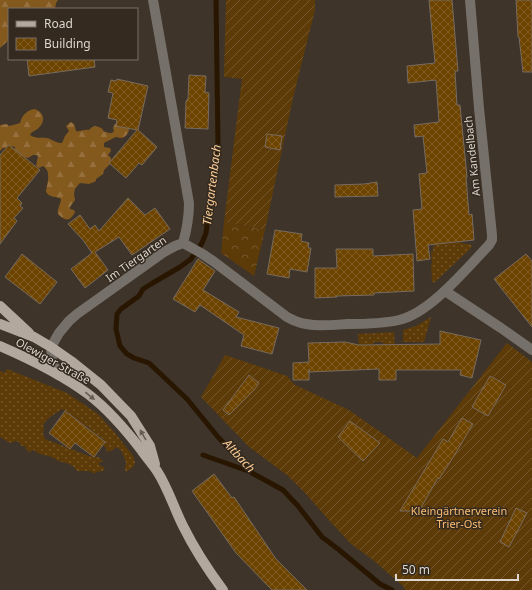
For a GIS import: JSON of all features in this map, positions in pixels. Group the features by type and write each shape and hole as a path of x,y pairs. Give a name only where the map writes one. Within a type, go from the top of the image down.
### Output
{"main road":[{"path":"0,306 34,337"},
{"name":"Olewiger Straße","path":"0,324 34,337 51,347 101,385 132,416 150,446 157,471 194,547 223,590"},
{"name":"Olewiger Straße","path":"0,346 58,375 89,395 107,410 127,431 157,471"}],"street":[{"name":"Im Tiergarten","path":"51,347 59,333 77,314 164,252 183,243 188,221 188,203 162,44 153,0"},
{"name":"Am Kandelbach","path":"183,243 233,276 256,295 287,317 297,322 306,324 369,324 398,320 406,318 422,310 445,291 489,246 492,240 470,0"},
{"path":"445,291 532,350"},
{"path":"51,347 52,360 58,375"}],"green space":[{"path":"0,0 58,0 55,8 8,8 8,41 0,48"},
{"path":"226,0 315,0 315,10 293,98 265,230 224,222 242,79 224,77"},
{"path":"35,109 42,115 43,121 39,128 30,135 47,138 59,143 62,143 69,131 66,126 71,122 74,124 76,131 89,130 96,126 101,128 103,131 112,133 114,131 113,128 115,124 119,122 129,126 126,136 120,138 116,137 104,143 104,147 110,148 111,151 108,155 111,158 111,163 104,170 103,174 96,179 96,181 89,184 80,183 75,189 75,200 70,209 74,210 75,212 69,219 65,219 58,214 61,199 49,195 46,192 48,174 46,168 43,166 39,168 36,166 38,156 33,155 28,158 14,157 15,147 11,146 7,146 0,151 0,125 7,124 9,126 20,123 25,113"},
{"path":"224,222 265,230 254,276 221,253"},
{"path":"461,242 463,244 470,244 472,247 434,283 432,281 431,264 431,251 433,251 433,247 436,244"},
{"path":"431,317 424,342 403,342 403,330 416,326"},
{"path":"394,332 396,366 383,349 383,342 359,345 358,334"},
{"name":"Kleingärtnerverein Trier-Ost","path":"507,343 532,362 532,590 405,590 404,587 373,560 351,544 288,476 248,446 201,397 225,355 287,376 295,385 349,410 417,458"},
{"path":"7,369 67,393 98,414 133,456 135,462 133,467 126,472 126,462 121,450 116,447 107,452 103,445 103,439 93,433 88,427 79,424 75,418 62,409 43,425 45,439 89,456 98,457 103,461 99,463 99,465 105,468 103,471 96,472 94,474 90,471 77,471 69,464 40,454 34,450 29,452 25,446 21,446 19,442 16,441 10,443 0,437 0,371 5,373"}],"building":[{"path":"429,0 452,0 458,71 455,71 457,105 460,105 469,215 472,214 474,240 428,245 430,259 417,261 413,210 422,209 419,174 427,173 423,136 415,137 414,125 439,122 436,80 408,83 407,66 435,63"},
{"path":"516,0 532,0 532,72 523,72 518,37"},
{"path":"27,60 94,60 95,67 29,76"},
{"path":"189,75 206,76 205,92 209,93 208,129 185,128"},
{"path":"117,79 148,86 138,130 157,147 142,165 139,163 126,178 109,163 137,130 116,126 117,120 108,118 113,93 108,92 111,80 116,81"},
{"path":"267,134 282,136 280,150 265,147"},
{"path":"9,145 40,170 17,198 22,203 20,206 23,208 14,218 17,221 0,244 0,155"},
{"path":"377,182 378,196 335,197 335,185"},
{"path":"128,198 145,215 155,208 170,229 132,255 119,237 95,252 108,270 85,288 71,269 92,253 83,240 68,224 80,215 90,229 95,225 99,231"},
{"path":"275,230 302,234 301,241 309,243 308,248 311,248 307,272 290,269 289,278 267,274"},
{"path":"336,249 373,249 373,256 413,254 414,291 315,298 315,268 337,268"},
{"path":"22,254 57,282 40,304 5,277"},
{"path":"526,254 532,261 532,327 494,279"},
{"path":"198,259 215,271 203,290 239,312 236,317 279,328 272,354 241,346 244,335 200,305 195,312 173,299"},
{"path":"440,331 481,340 472,378 460,375 461,370 396,370 396,380 379,380 379,369 309,372 309,380 293,380 293,363 309,362 308,343 345,342 359,345 440,344"},
{"path":"249,375 259,383 229,415 223,410"},
{"path":"490,376 506,385 488,416 472,407"},
{"path":"65,411 105,442 94,457 75,443 70,449 49,433"},
{"path":"462,418 473,424 454,456 439,479 438,478 419,511 400,511 443,439 448,442"},
{"path":"350,421 380,443 363,461 338,437"},
{"path":"214,474 232,498 234,497 276,559 307,590 272,590 236,553 192,491"},
{"path":"516,508 527,513 509,547 500,542"}],"waterway":[{"name":"Altbach","path":"216,0 218,144 206,233 202,243 191,259 143,289 139,296 121,309 117,314 116,329 120,346 127,354 149,363 187,399 218,437 252,473 283,490 298,506 322,537 380,584 392,590"},
{"path":"203,455 251,472"}],"water label":[{"name":"Tiergartenbach","path":"212,185"}]}
